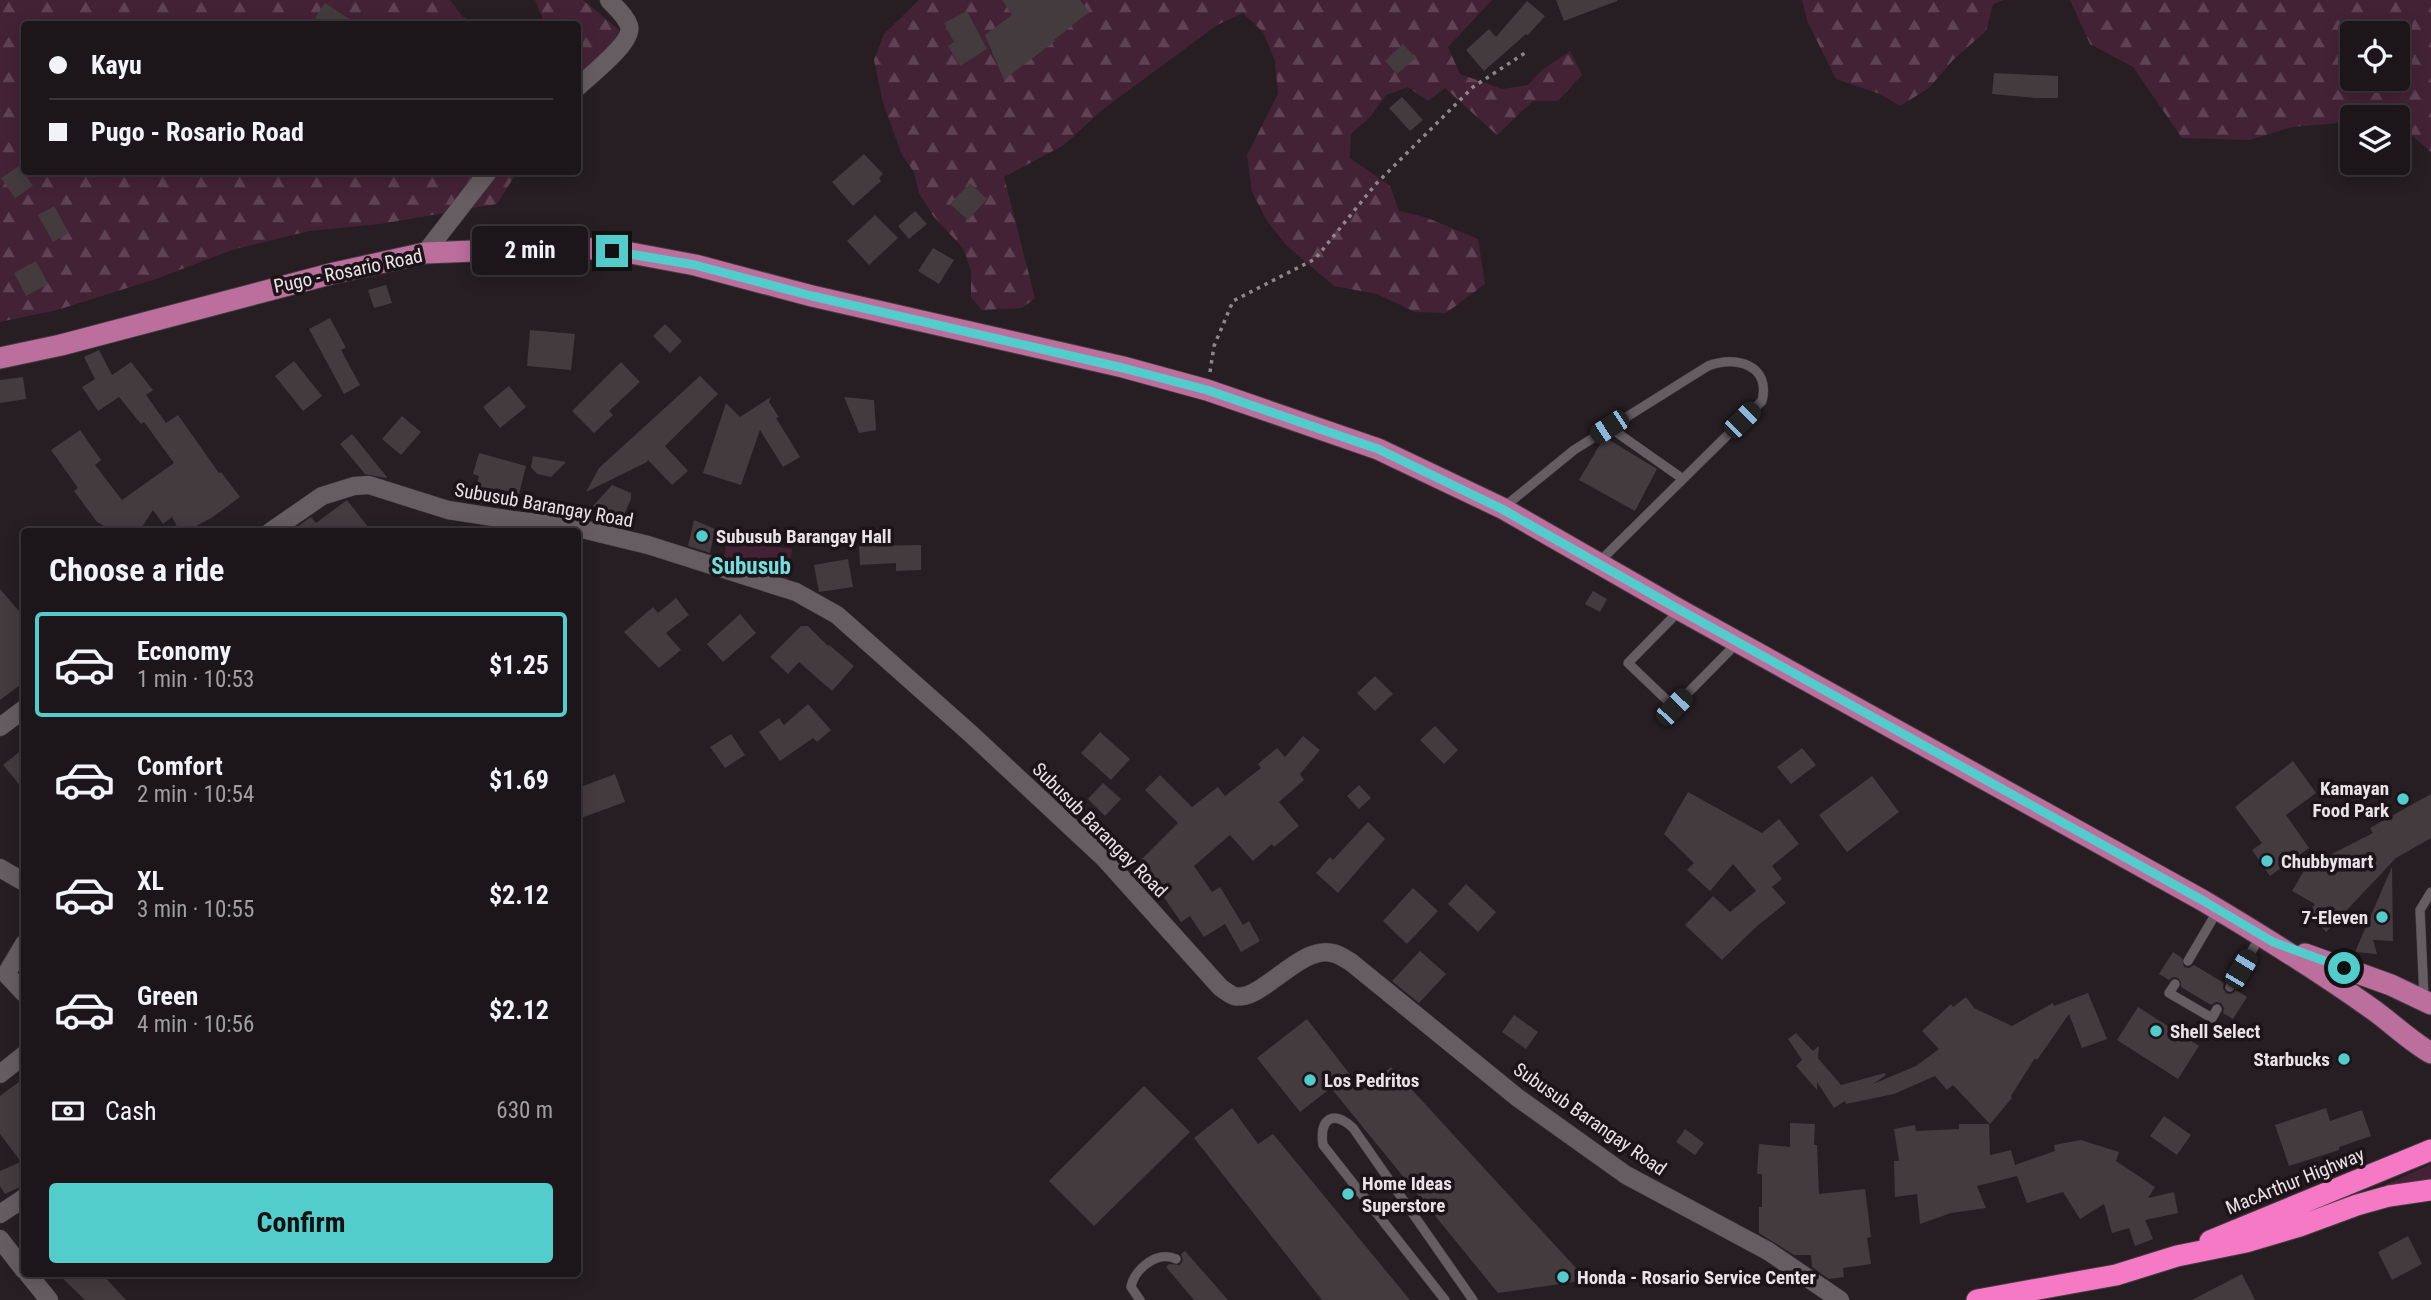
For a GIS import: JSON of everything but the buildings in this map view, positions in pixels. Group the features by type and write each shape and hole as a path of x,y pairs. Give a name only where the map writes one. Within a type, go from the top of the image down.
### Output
{"highway":[{"name":"MacArthur Highway","path":"2177,1256 2239,1227 2288,1210 2431,1150"},
{"name":"MacArthur Highway","path":"1977,1300 2116,1275 2177,1256 2246,1242 2389,1196 2431,1190"}],"main road":[{"name":"Pugo - Rosario Road","path":"0,358 61,345 334,273 425,253 574,247 631,253 695,265 812,296 1207,390 1378,449 1502,509 2218,910 2377,1012 2412,1042 2431,1053"},
{"name":"Pugo - Rosario Road","path":"2267,939 2391,985 2427,1003"}],"street":[{"path":"581,84 624,44 630,34 629,24 609,0"},
{"path":"425,253 486,175"},
{"name":"Subusub Barangay Road","path":"276,528 322,496 354,486 369,485 448,510 578,528"},
{"name":"Subusub Barangay Road","path":"581,529 648,545 796,592 837,615 971,734 1104,858 1226,991 1238,996 1256,990 1312,954 1331,952 1352,962 1518,1098 1626,1175 1768,1251 1840,1300"},
{"path":"0,727 21,711"},
{"path":"0,868 21,880"},
{"path":"21,949 8,976 21,990"},
{"path":"0,1074 21,1057"},
{"path":"0,1214 21,1200"},
{"path":"0,1239 21,1266"},
{"path":"30,1277 49,1300"}],"lane":[{"path":"1502,509 1574,450 1708,366 1723,360 1735,360 1749,366 1760,377 1765,389 1762,401 1599,562"},
{"path":"1609,427 1683,479"},
{"path":"1680,610 1628,663 1674,707 1738,642"},
{"path":"2427,1003 2420,910 2431,892"},
{"path":"2188,961 2218,910"},
{"path":"2230,986 2267,939"},
{"path":"2175,984 2169,993 2212,1018 2217,1009"},
{"path":"1445,1300 1323,1145 1321,1134 1323,1125 1328,1120 1336,1117 1343,1119 1353,1128 1473,1300"},
{"path":"1140,1300 1131,1287 1134,1276 1158,1257 1169,1255 1176,1259"}],"path":[{"path":"1207,390 1214,346 1233,301 1315,259 1375,185 1473,87 1528,51"}],"green space":[{"path":"0,0 450,0 462,16 470,21 21,21 21,175 515,175 497,204 380,224 309,231 232,250 156,279 57,310 0,322"},
{"path":"535,0 583,0 624,34 581,72 581,21 544,21"},
{"path":"919,0 1492,0 1448,47 1460,74 1502,89 1528,85 1542,70 1570,51 1582,75 1558,101 1533,101 1497,135 1445,88 1428,101 1408,87 1386,95 1370,117 1351,134 1350,158 1390,186 1399,211 1425,217 1478,239 1485,284 1446,313 1415,312 1377,294 1334,286 1286,245 1267,221 1252,192 1247,155 1278,94 1275,61 1263,32 1243,13 1217,25 1102,110 1064,145 1004,177 1035,298 1022,308 982,310 971,297 971,270 963,248 934,217 919,193 914,172 902,155 883,103 874,60 884,34"},
{"path":"1802,0 2004,0 1993,4 1986,31 1953,60 1929,88 1900,106 1880,94 1836,79 1808,23"},
{"path":"2070,0 2431,0 2431,152 2410,134 2410,105 2340,105 2340,123 2292,127 2250,140 2182,138 2133,67 2090,44"},
{"path":"727,539 792,549 786,587 721,577"},
{"path":"2431,1164 2431,1185 2388,1189 2385,1185"}],"place":[{"name":"Subusub Barangay Hall","path":"702,536"},
{"name":"Kamayan Food Park","path":"2403,799"},
{"name":"Chubbymart","path":"2267,861"},
{"name":"7-Eleven","path":"2382,917"},
{"name":"Shell Select","path":"2156,1031"},
{"name":"Starbucks","path":"2344,1059"},
{"name":"Los Pedritos","path":"1310,1080"},
{"name":"Home Ideas Superstore","path":"1348,1194"},
{"name":"Honda - Rosario Service Center","path":"1563,1277"}],"district":[{"name":"Subusub","path":"751,566"}],"route":[{"path":"612,251 695,265 812,296 1123,368 1207,390 1378,449 1502,509 1599,562 2273,942 2344,968"}]}
